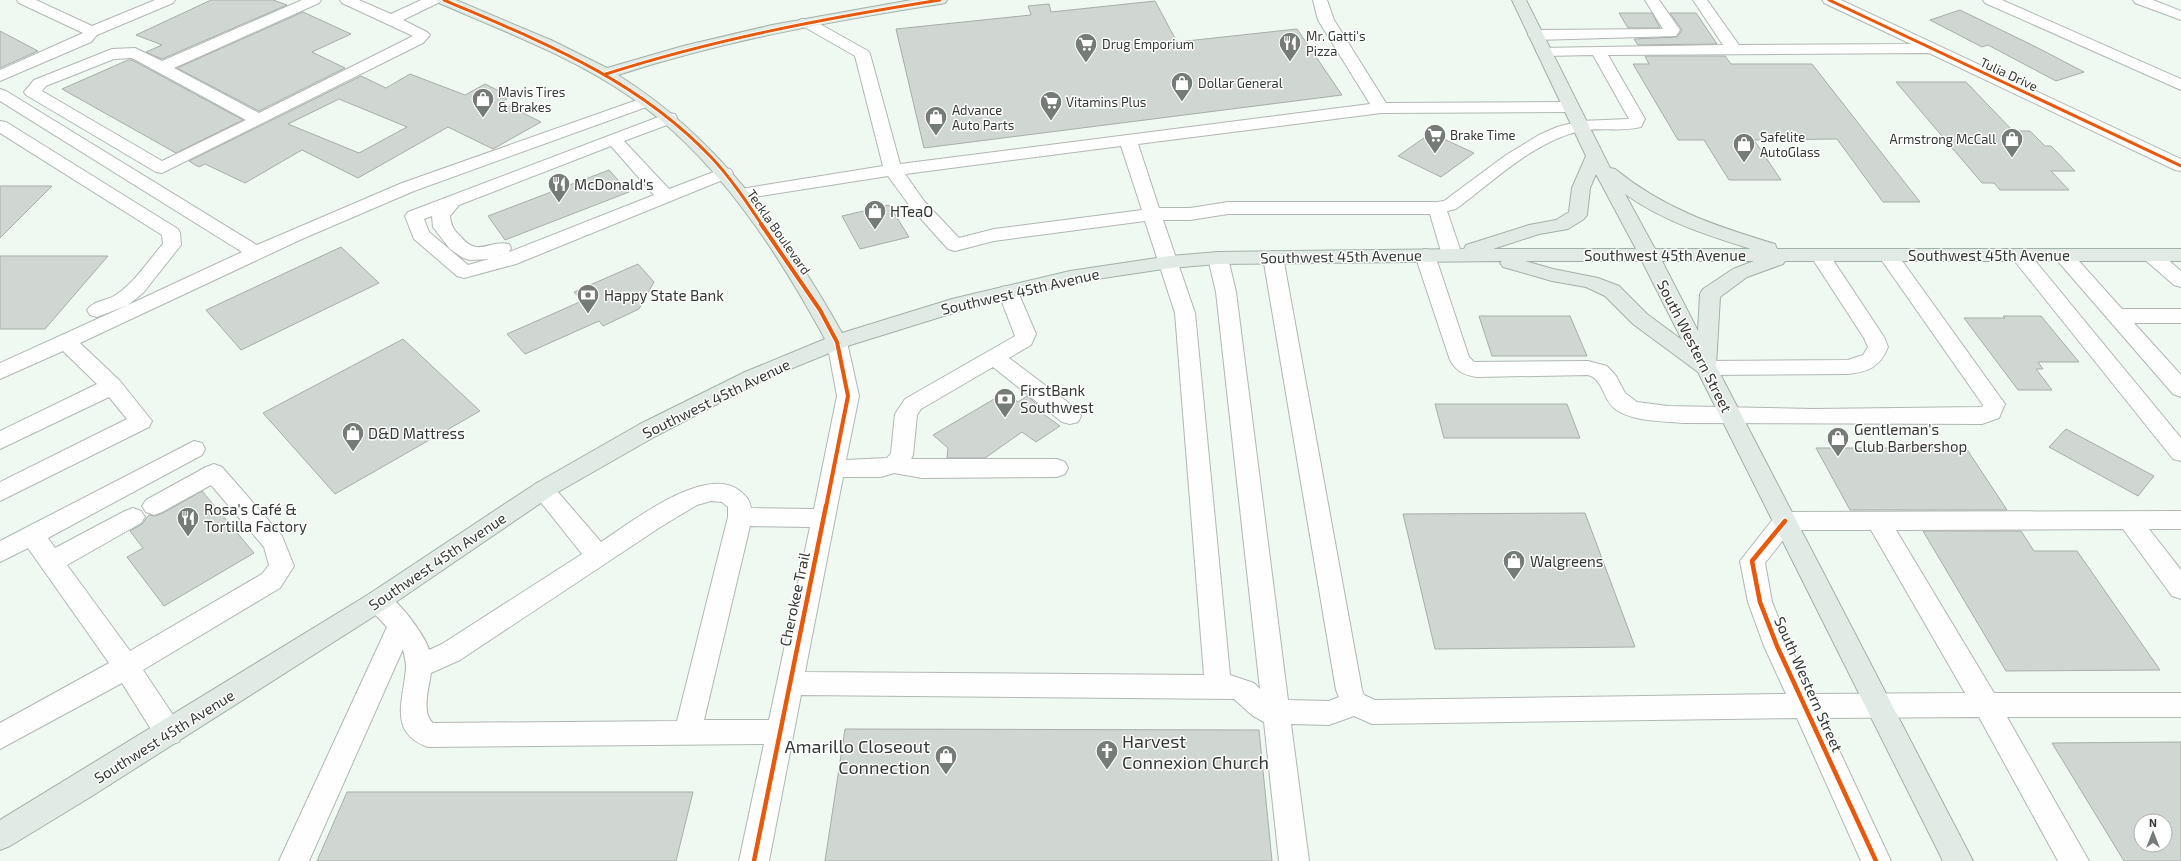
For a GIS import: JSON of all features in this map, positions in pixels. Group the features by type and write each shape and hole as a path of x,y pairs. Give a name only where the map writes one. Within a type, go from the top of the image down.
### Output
{"main road":[{"name":"Teckla Boulevard","path":"444,0 557,49 606,74 669,118 690,136 741,194 820,310 836,342"},
{"path":"606,74 640,62 693,48 806,22 940,0"},
{"name":"South Western Street","path":"1518,0 1597,160 1649,255 1958,861"},
{"path":"1452,255 1536,229 1562,225 1578,215 1581,188 1597,160 1627,189 1664,212 1710,231 1792,255"},
{"name":"Southwest 45th Avenue","path":"0,836 168,733 378,600 543,490 648,430 752,377 836,342 959,304 1070,277 1170,262 1218,258 1425,255 2181,255"},
{"path":"1482,255 1552,274 1591,282 1612,291 1640,319 1706,368"},
{"path":"1706,368 1710,294 1740,273 1792,255"}],"street":[{"path":"24,0 92,32"},
{"path":"0,76 86,39 92,32 168,0"},
{"path":"162,67 314,0"},
{"path":"259,120 135,53 112,54 40,83 32,92 162,168 259,120 418,40 422,35 347,0"},
{"path":"391,20 434,0"},
{"path":"1320,0 1326,20 1381,108"},
{"path":"1536,35 1670,33 1672,30 1652,0"},
{"path":"1700,0 1735,50"},
{"name":"Tulia Drive","path":"1829,0 2181,166"},
{"path":"1990,0 2181,85"},
{"path":"2140,0 2181,16"},
{"path":"806,22 862,54 893,170 918,205 955,245 994,235 1154,214 1179,215 1228,208 1437,208 1450,206 1523,150 1543,140 1580,126 1627,125 1635,123 1637,119 1598,51"},
{"path":"1544,51 1933,49"},
{"path":"0,94 256,253"},
{"path":"0,372 256,253 408,187 646,102"},
{"path":"741,194 893,170 1381,108 1570,107"},
{"path":"669,118 414,216 421,236 464,272 509,260 724,173"},
{"path":"0,126 171,233 172,245 136,288 121,300 0,356"},
{"path":"614,140 658,200"},
{"path":"1128,141 1170,262 1185,313 1218,686"},
{"path":"452,202 441,216 442,226 457,245 470,254 491,253 600,208 658,200"},
{"path":"1437,208 1452,255"},
{"path":"1425,255 1460,360 1467,368 1477,370 1588,368 1599,371 1605,377 1616,398 1626,406 1639,410 1670,413 1731,416 1982,416 1991,412 1994,404 1888,255"},
{"path":"1706,368 1848,367 1864,365 1875,358 1878,347 1874,337 1820,255"},
{"path":"2020,255 2181,453"},
{"path":"2063,255 2181,389"},
{"path":"2151,255 2181,281"},
{"path":"1274,257 1347,682 1355,703 1372,712 1879,705 2181,705"},
{"path":"1218,258 1226,292 1294,861"},
{"path":"898,460 906,414 913,404 1024,340 1026,334 1008,292"},
{"path":"2117,316 2181,316"},
{"path":"0,492 141,421 112,386 66,342"},
{"name":"Cherokee Trail","path":"754,861 848,396 836,342"},
{"path":"993,357 1070,416"},
{"path":"0,441 112,386"},
{"path":"0,552 194,450"},
{"path":"833,469 881,468 898,460 922,469 1057,461"},
{"path":"0,737 126,667 270,581 282,566 274,543 214,472 154,506"},
{"path":"543,490 598,556"},
{"path":"419,666 451,652 598,556 689,499 711,492 728,494 739,503 740,517 687,733"},
{"path":"51,562 133,517"},
{"path":"740,517 823,518"},
{"path":"2129,520 2180,586"},
{"path":"1785,521 2181,520"},
{"name":"South Western Street","path":"1785,521 1752,561 1760,602 1876,861"},
{"path":"1878,521 1987,706 2074,861"},
{"path":"33,536 126,667 168,733"},
{"path":"378,600 401,625 415,644 419,666 413,711 417,726 428,735 779,732"},
{"path":"294,861 401,625"},
{"path":"789,684 1235,687 1245,692 1262,708 1277,713 1329,713 1355,703"}],"building":[{"path":"211,0 273,0 287,5 162,59 146,52 162,45 136,35"},
{"path":"1155,1 1177,42 1297,29 1342,95 924,148 896,29 1031,15 1028,6 1049,4 1051,12"},
{"path":"1960,10 2084,72 2056,81 1988,45 1982,47 1930,20"},
{"path":"303,12 351,34 312,52 345,68 259,111 177,68"},
{"path":"1619,13 1652,13 1660,28 1628,28"},
{"path":"1670,13 1696,13 1717,44 1638,45 1634,39 1677,37 1682,30"},
{"path":"0,31 38,51 0,68"},
{"path":"1645,56 1725,56 1731,64 1812,64 1920,202 1883,202 1837,139 1754,140 1781,180 1729,180 1704,140 1678,140 1633,64 1649,64"},
{"path":"128,60 132,60 243,120 176,153 62,89"},
{"path":"410,74 465,95 485,84 511,97 501,102 541,122 493,149 448,127 358,178 302,150 245,183 205,164 199,167 189,161 361,76 386,88","holes":["339,99 407,127 359,153 288,124"]},
{"name":"Armstrong McCall","path":"1896,82 1966,82 2013,131 2030,131 2045,146 2051,146 2075,171 2051,171 2069,190 2000,190 1994,183 1982,183"},
{"path":"1431,133 1474,153 1441,177 1398,156"},
{"name":"McDonald's","path":"609,170 629,192 505,240 488,216"},
{"path":"0,186 52,186 0,238"},
{"path":"889,205 909,237 860,249 842,216"},
{"path":"341,247 379,283 241,350 206,310"},
{"path":"0,256 108,256 45,329 0,329"},
{"name":"Happy State Bank","path":"638,264 654,282 639,309 603,326 599,321 525,354 507,334 582,301 574,292"},
{"path":"1479,316 1570,316 1587,356 1492,356"},
{"path":"2003,316 2041,316 2079,362 2038,362 2043,369 2036,369 2052,390 2018,390 1964,318 2005,318"},
{"name":"D&D Mattress","path":"403,339 480,411 335,494 263,413"},
{"name":"FirstBank Southwest","path":"1006,392 1018,402 1027,396 1045,411 1042,413 1060,426 1036,442 1022,432 985,458 947,458 948,448 933,435"},
{"path":"1435,404 1567,404 1580,438 1444,438"},
{"path":"2066,429 2154,476 2138,496 2049,447"},
{"path":"1816,448 1966,448 2007,510 1850,510"},
{"name":"Rosa's Café & Tortilla Factory","path":"202,491 254,553 164,606 127,557 143,548 130,531 142,524 149,515 155,516 163,513"},
{"name":"Walgreens","path":"1585,513 1635,647 1435,649 1403,514"},
{"path":"1923,531 2021,531 2034,551 2077,551 2160,670 2006,671"},
{"path":"845,729 1259,730 1272,861 825,861"},
{"path":"2181,742 2181,861 2124,861 2052,743"},
{"path":"347,792 693,792 676,861 317,861"}],"cycle path":[{"path":"444,0 557,49 606,74 666,116 690,136 712,158 741,194 820,310 837,342 848,396 754,861"},
{"path":"606,74 688,49 730,39 814,21 940,0"},
{"path":"1829,0 2181,166"},
{"path":"1785,521 1752,561 1760,602 1777,646 1876,861"}],"place":[{"name":"Mr. Gatti's Pizza","path":"1290,62"},
{"name":"Drug Emporium","path":"1086,64"},
{"name":"Dollar General","path":"1182,102"},
{"name":"Mavis Tires & Brakes","path":"483,118"},
{"name":"Vitamins Plus","path":"1051,122"},
{"name":"Advance Auto Parts","path":"936,136"},
{"name":"Brake Time","path":"1435,154"},
{"name":"Armstrong McCall","path":"2012,158"},
{"name":"Safelite AutoGlass","path":"1744,164"},
{"name":"McDonald's","path":"559,204"},
{"name":"HTeaO","path":"875,230"},
{"name":"Happy State Bank","path":"588,314"},
{"name":"FirstBank Southwest","path":"1005,418"},
{"name":"D&D Mattress","path":"353,452"},
{"name":"Gentleman's Club Barbershop","path":"1838,458"},
{"name":"Rosa's Café & Tortilla Factory","path":"188,538"},
{"name":"Walgreens","path":"1514,580"},
{"name":"Harvest Connexion Church","path":"1107,770"},
{"name":"Amarillo Closeout Connection","path":"946,776"}]}
